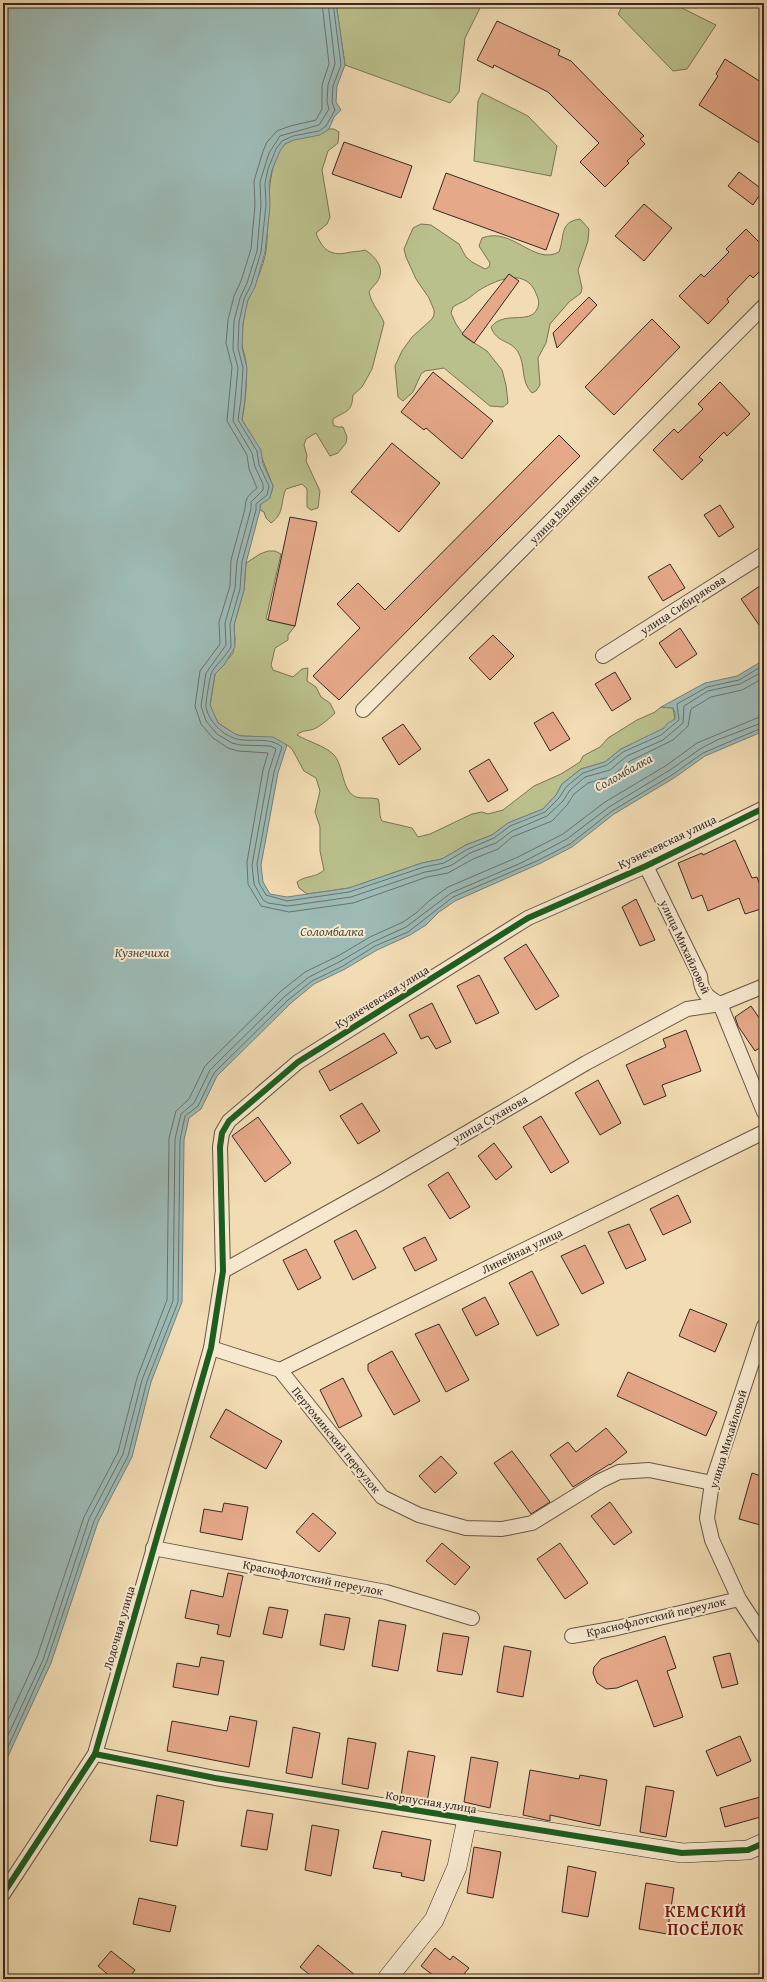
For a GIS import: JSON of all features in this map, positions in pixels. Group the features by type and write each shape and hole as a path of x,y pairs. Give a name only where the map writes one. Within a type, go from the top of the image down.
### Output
{"street":[{"name":"улица Валявкина","path":"363,710 764,306"},
{"name":"улица Сибирякова","path":"603,656 764,554"},
{"name":"Кузнечевская улица","path":"211,1348 223,1271 220,1147 222,1133 229,1121 298,1062 528,918 646,866 764,808"},
{"name":"улица Михайловой","path":"646,866 700,976 701,988 708,999 720,1004 764,1112"},
{"name":"улица Суханова","path":"223,1271 381,1183 586,1063 687,1009 720,1004 764,986"},
{"name":"Линейная улица","path":"280,1370 764,1132"},
{"name":"улица Михайловой","path":"764,1326 712,1483 707,1518 712,1540 739,1599 764,1637"},
{"path":"211,1348 280,1370"},
{"name":"Лодочная улица","path":"3,1894 95,1754 211,1348"},
{"name":"Пертоминский переулок","path":"280,1370 382,1497 419,1515 459,1526 502,1529 532,1523 600,1481 619,1472 649,1470 712,1483"},
{"name":"Краснофлотский переулок","path":"153,1548 386,1592 472,1618"},
{"name":"Краснофлотский переулок","path":"572,1636 617,1628 739,1599"},
{"name":"Корпусная улица","path":"95,1754 215,1778 682,1853 748,1850 764,1843"},
{"path":"387,1979 434,1920 457,1867 466,1819"}],"green space":[{"path":"336,3 478,3 480,8 465,38 459,92 450,103 345,65"},
{"path":"624,3 672,3 716,25 687,69 673,71 618,14"},
{"path":"482,93 528,116 557,146 551,176 474,161 478,101"},
{"path":"329,129 334,129 339,132 338,143 328,151 322,170 330,217 327,224 316,233 318,239 324,247 331,252 340,254 365,250 373,256 380,268 380,277 369,292 372,301 384,323 372,369 362,387 353,395 351,405 347,411 333,419 333,425 343,427 347,437 346,443 338,453 330,456 316,433 306,439 304,445 307,456 306,461 320,491 318,508 311,510 307,507 307,489 302,484 286,489 280,511 271,523 266,518 264,512 260,510 260,504 269,497 273,486 256,443 242,420 247,375 242,343 244,317 247,304 265,257 269,195 273,166 278,154 288,142 298,138 318,134"},
{"path":"580,219 589,229 588,241 578,270 582,288 581,293 569,302 550,324 546,343 538,358 540,385 536,391 532,393 528,388 518,352 511,345 500,339 491,327 496,322 503,319 529,316 534,314 537,309 539,301 534,289 529,283 523,279 509,278 494,282 481,289 453,307 451,313 456,324 465,337 487,351 502,370 506,385 508,403 503,407 490,406 444,368 425,371 421,374 413,392 403,401 398,397 395,366 402,351 412,337 432,319 434,315 434,310 429,298 416,279 404,249 413,228 421,224 431,225 459,244 466,257 485,269 489,267 490,263 479,246 482,238 493,236 503,237 532,251 550,255 559,252 564,231 569,223"},
{"path":"268,551 275,551 281,554 266,619 295,626 288,635 288,640 275,648 271,665 273,670 293,677 302,669 308,668 307,681 316,687 321,697 330,703 335,713 316,728 297,735 325,748 337,758 345,783 351,794 358,798 378,799 382,821 412,828 418,837 430,834 472,814 482,812 488,814 503,810 534,786 561,774 580,762 583,756 600,747 608,738 637,720 655,712 661,707 673,708 675,719 659,732 621,749 605,762 581,769 562,784 556,795 543,809 508,823 492,835 466,845 442,859 422,863 349,888 307,894 299,888 297,882 304,878 321,873 324,870 320,851 320,827 315,812 320,791 316,778 304,771 292,749 287,745 266,737 241,736 235,734 218,723 210,706 215,674 233,653 235,640 234,625 244,590 246,563"}],"water":[{"name":"Кузнечиха","path":"3,3 336,3 345,65 337,86 336,102 341,110 334,117 329,129 320,135 294,140 285,144 280,151 272,170 269,183 270,206 265,252 255,287 248,300 243,323 242,348 247,368 242,420 261,450 263,464 273,486 270,498 260,505 246,563 244,590 234,625 235,647 224,665 215,674 210,705 218,723 235,734 241,736 273,737 287,745 278,773 261,865 263,882 270,894 287,897 349,888 422,863 442,859 466,845 492,835 508,823 543,809 556,795 562,784 581,769 605,762 621,749 664,728 668,723 675,719 675,713 673,708 661,707 705,683 737,676 764,660 764,731 705,756 674,778 614,814 572,847 541,863 455,901 439,912 426,925 410,935 377,950 345,969 314,984 291,1003 217,1076 201,1109 189,1118 184,1140 182,1302 151,1382 132,1457 98,1522 51,1663 3,1767"}],"building":[{"path":"497,21 560,50 558,55 571,61 644,136 640,139 645,144 627,161 629,163 605,187 580,162 599,143 548,92 494,65 493,68 477,60"},
{"path":"725,59 764,84 764,146 699,105 718,76 716,74"},
{"path":"344,142 412,166 401,198 332,174"},
{"path":"739,172 763,190 753,205 728,186"},
{"path":"446,173 559,214 546,250 433,209"},
{"path":"644,204 672,228 644,261 615,236"},
{"path":"746,229 764,247 764,267 753,278 750,275 727,299 729,302 708,324 679,296 701,274 704,277 729,252 726,249"},
{"path":"509,274 519,281 474,343 462,334"},
{"path":"589,297 597,305 557,348 553,333"},
{"path":"652,319 680,347 614,415 585,387"},
{"path":"433,372 493,421 462,459 426,428 424,430 401,412"},
{"path":"720,382 750,414 727,436 724,432 699,457 703,460 682,480 653,450 674,429 678,433 703,409 698,404"},
{"path":"559,435 580,456 339,700 313,676 360,628 337,604 358,583 385,610"},
{"path":"392,443 440,483 399,532 351,492"},
{"path":"720,505 734,527 719,537 704,515"},
{"path":"290,517 317,522 295,626 268,620"},
{"path":"670,564 685,588 663,601 648,577"},
{"path":"764,583 764,632 741,599"},
{"path":"680,628 697,654 676,668 659,643"},
{"path":"493,635 514,656 490,680 469,658"},
{"path":"615,672 631,699 612,711 595,684"},
{"path":"553,712 570,739 550,751 534,723"},
{"path":"403,724 421,749 399,765 382,738"},
{"path":"489,759 508,790 488,802 469,771"},
{"path":"735,840 752,878 757,877 764,896 764,908 745,914 739,898 708,911 702,895 692,899 678,863 702,853 703,855"},
{"path":"636,899 655,940 640,946 622,907"},
{"path":"526,944 559,996 536,1010 504,958"},
{"path":"479,975 499,1013 476,1024 457,986"},
{"path":"432,1003 451,1042 436,1049 428,1036 421,1039 409,1015"},
{"path":"751,1006 764,1025 764,1045 755,1051 738,1026 735,1017"},
{"path":"686,1030 701,1071 662,1085 666,1096 644,1105 626,1065 666,1047 663,1039"},
{"path":"384,1033 397,1053 330,1091 319,1071"},
{"path":"598,1080 621,1123 600,1135 575,1093"},
{"path":"362,1103 380,1131 358,1144 340,1116"},
{"path":"541,1116 569,1162 551,1173 523,1127"},
{"path":"258,1117 291,1163 265,1182 232,1136"},
{"path":"494,1143 512,1167 496,1180 478,1156"},
{"path":"448,1172 470,1207 450,1219 428,1185"},
{"path":"678,1195 691,1222 663,1235 650,1209"},
{"path":"629,1224 646,1260 626,1269 608,1232"},
{"path":"356,1230 376,1268 353,1280 334,1241"},
{"path":"425,1237 437,1260 415,1271 403,1248"},
{"path":"585,1245 604,1283 582,1294 561,1256"},
{"path":"306,1249 321,1278 298,1290 283,1260"},
{"path":"532,1271 559,1325 537,1336 509,1283"},
{"path":"485,1297 499,1324 476,1336 462,1309"},
{"path":"690,1309 727,1324 715,1352 679,1336"},
{"path":"439,1324 469,1380 446,1392 415,1334"},
{"path":"392,1351 420,1401 394,1415 368,1370 368,1364"},
{"path":"628,1372 717,1412 706,1436 617,1396"},
{"path":"343,1378 362,1416 339,1428 320,1390"},
{"path":"226,1409 282,1441 266,1469 210,1437"},
{"path":"606,1428 627,1452 610,1465 573,1487 550,1455 568,1442 576,1452"},
{"path":"512,1451 550,1502 531,1514 494,1463"},
{"path":"441,1456 457,1473 435,1493 419,1476"},
{"path":"752,1473 764,1477 764,1526 739,1519"},
{"path":"610,1502 632,1532 614,1545 591,1516"},
{"path":"224,1503 248,1507 242,1540 200,1532 204,1509 222,1512"},
{"path":"313,1513 336,1533 319,1552 296,1532"},
{"path":"442,1543 470,1567 455,1585 426,1561"},
{"path":"560,1543 588,1583 565,1599 537,1559"},
{"path":"228,1573 243,1576 230,1637 217,1634 219,1625 185,1618 191,1590 223,1597"},
{"path":"269,1607 288,1610 282,1638 263,1634"},
{"path":"325,1614 350,1618 344,1650 320,1645"},
{"path":"379,1620 406,1625 398,1671 372,1666"},
{"path":"443,1633 469,1637 462,1675 437,1671"},
{"path":"665,1636 676,1668 667,1671 683,1717 654,1727 637,1680 617,1688 606,1689 597,1683 593,1673 594,1667 601,1659"},
{"path":"504,1646 531,1651 523,1697 497,1692"},
{"path":"730,1653 738,1684 722,1688 713,1657"},
{"path":"201,1657 224,1661 218,1695 173,1687 177,1663 199,1667"},
{"path":"230,1716 257,1721 249,1767 167,1751 172,1721 227,1731"},
{"path":"293,1727 320,1733 312,1778 286,1773"},
{"path":"740,1736 751,1761 717,1776 706,1751"},
{"path":"348,1738 376,1743 368,1789 342,1784"},
{"path":"408,1751 435,1756 427,1802 401,1796"},
{"path":"471,1757 498,1762 490,1808 464,1802"},
{"path":"530,1770 579,1779 580,1775 607,1780 600,1826 550,1815 550,1821 523,1815"},
{"path":"646,1786 674,1791 666,1837 640,1832"},
{"path":"157,1795 184,1801 177,1846 150,1841"},
{"path":"764,1796 764,1816 725,1827 720,1808"},
{"path":"247,1810 273,1814 267,1850 241,1846"},
{"path":"312,1825 339,1830 331,1876 305,1870"},
{"path":"382,1831 431,1840 424,1881 401,1876 402,1873 373,1868"},
{"path":"474,1847 501,1852 493,1898 467,1893"},
{"path":"568,1866 596,1872 588,1917 562,1912"},
{"path":"646,1883 674,1888 667,1934 639,1929"},
{"path":"139,1898 176,1906 170,1932 133,1924"},
{"path":"318,1945 360,1979 315,1979 300,1967"},
{"path":"435,1948 450,1960 453,1956 469,1968 460,1979 438,1979 421,1966"},
{"path":"111,1951 135,1970 128,1979 113,1979 98,1966"}],"cycle path":[{"path":"3,1894 95,1754 211,1348 223,1271 220,1147 222,1133 229,1121 298,1062 528,918 646,866 764,808"},
{"path":"95,1754 215,1778 682,1853 748,1850 764,1843"}],"district":[{"name":"КЕМСКИЙ ПОСЁЛОК","path":"706,1920"}],"water label":[{"name":"Соломбалка","path":"623,772"},
{"name":"Соломбалка","path":"332,931"}]}
